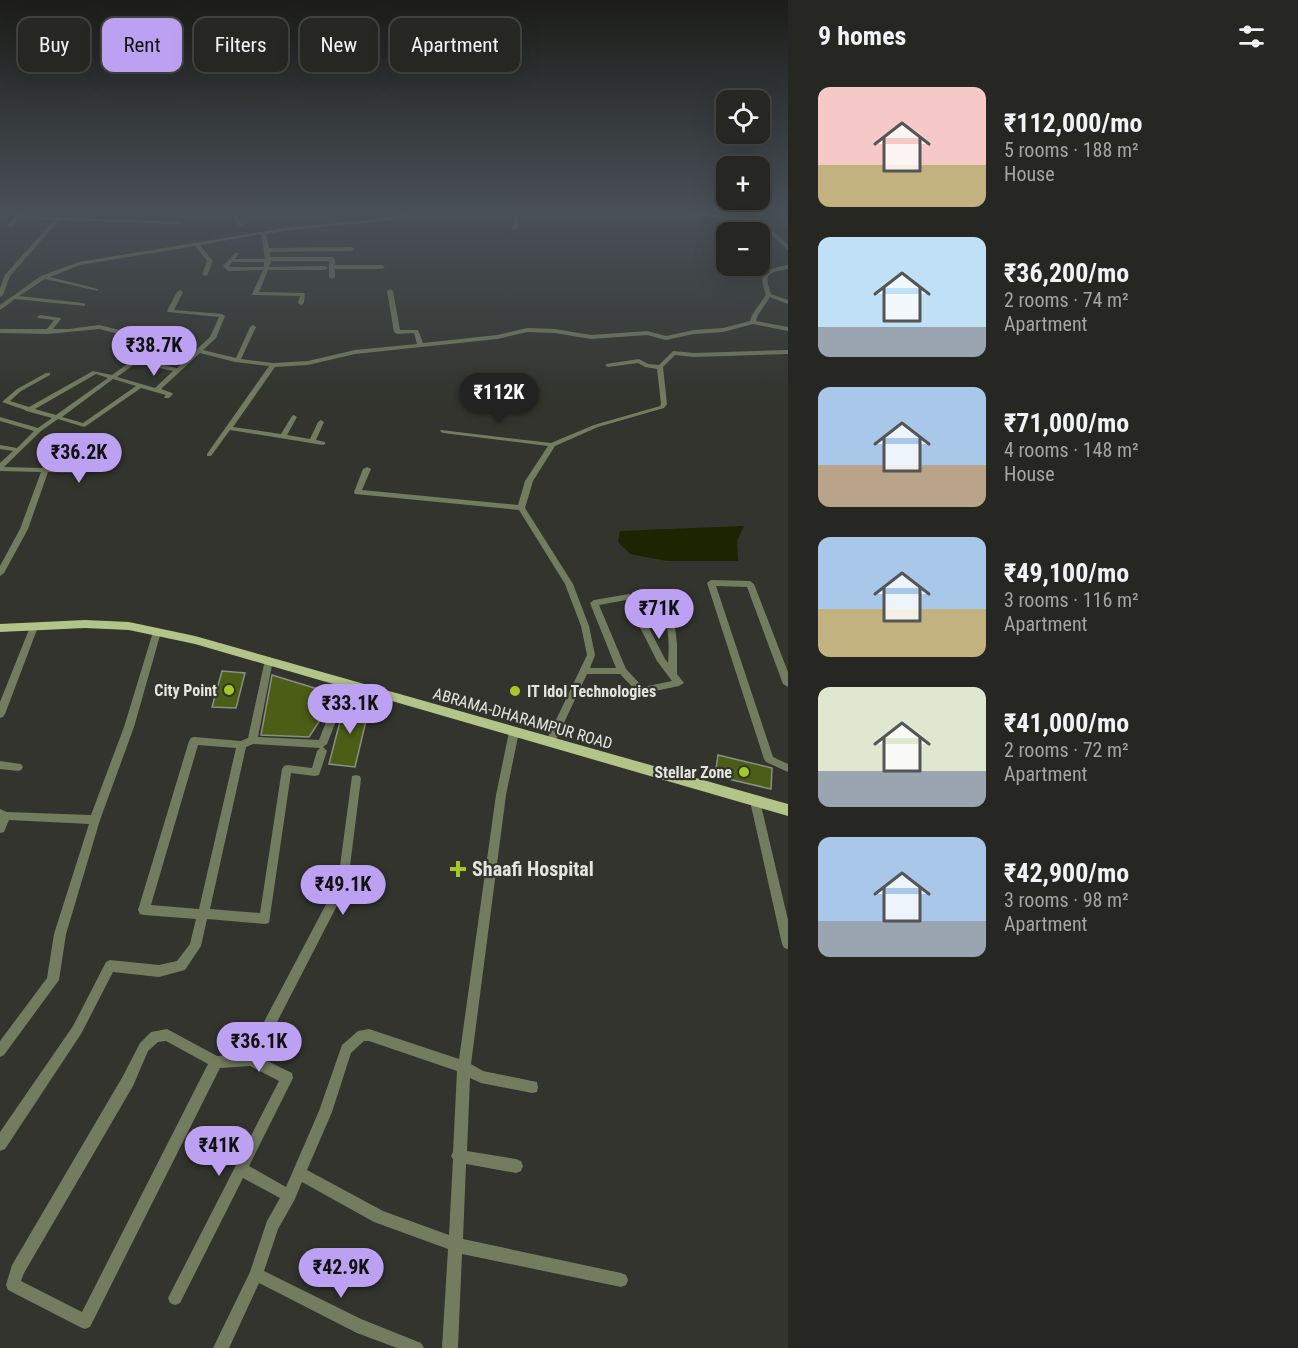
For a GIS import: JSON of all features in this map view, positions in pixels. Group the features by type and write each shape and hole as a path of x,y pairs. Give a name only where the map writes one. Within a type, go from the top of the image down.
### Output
{"main road":[{"name":"ABRAMA-DHARAMPUR ROAD","path":"0,628 85,624 129,626 157,632 269,660 788,810"}],"street":[{"path":"1,307 0,296 10,273"},
{"path":"1,307 43,277 54,273"},
{"path":"266,273 255,294 303,294 301,303"},
{"path":"307,273 307,280"},
{"path":"332,273 332,277"},
{"path":"767,273 764,282 769,295 788,302"},
{"path":"43,277 96,290"},
{"path":"390,291 397,332 416,331 420,344"},
{"path":"157,389 213,338 222,316 170,311 180,292"},
{"path":"753,322 755,315 769,295"},
{"path":"14,297 83,305"},
{"path":"40,317 58,319 48,332"},
{"path":"0,331 48,332 99,327 160,343 273,365 308,363 355,352 497,337 527,330 555,331 591,337 646,333 666,338 694,332 723,330 753,322 788,329"},
{"path":"238,360 253,327"},
{"path":"666,338 673,353"},
{"path":"0,468 39,430 160,343"},
{"path":"673,353 694,355 788,352"},
{"path":"608,365 639,361 647,366 660,367 673,353"},
{"path":"122,358 178,370"},
{"path":"209,454 273,365"},
{"path":"443,430 552,445 597,426 662,407 664,404 660,367"},
{"path":"28,410 95,372 157,389 170,394 167,397"},
{"path":"48,374 19,390 6,402 84,425 141,385"},
{"path":"283,436 294,417"},
{"path":"0,418 39,430"},
{"path":"312,441 321,422"},
{"path":"228,428 323,443"},
{"path":"0,573 24,529 47,464 64,441"},
{"path":"521,508 530,481 552,445"},
{"path":"0,447 19,450"},
{"path":"0,468 78,471 89,453"},
{"path":"367,469 358,492 521,508"},
{"path":"521,508 568,584 585,626 591,655 550,743"},
{"path":"788,684 750,584 711,583 769,759 788,768"},
{"path":"628,597 661,661 679,683 640,691 622,671 594,603 628,597"},
{"path":"655,601 666,611 672,628 672,675"},
{"path":"0,714 34,627"},
{"path":"0,1051 53,980 60,934 95,820 129,727 157,632"},
{"path":"0,1144 77,1030 110,966 159,971 181,966 195,946 269,660"},
{"path":"584,671 622,671"},
{"path":"322,751 315,772 286,770 266,919 144,910 194,741 322,744 346,683"},
{"path":"450,1348 464,1068 501,795 514,732"},
{"path":"0,765 18,767"},
{"path":"251,1059 305,960 338,892 345,866 356,779"},
{"path":"755,801 788,944"},
{"path":"0,829 3,814 95,820"},
{"path":"175,1298 287,1078 251,1059 216,1062 167,1035 155,1036 144,1047 128,1081 17,1270 13,1285 85,1322 216,1062"},
{"path":"221,1348 256,1274 272,1226 289,1196 325,1112 346,1049 362,1035 369,1035 464,1068 481,1077 532,1087"},
{"path":"458,1156 516,1166"},
{"path":"241,1169 289,1196"},
{"path":"299,1173 379,1218 455,1245 621,1280"},
{"path":"256,1274 357,1325 416,1348"}],"shaded area":[{"path":"744,526 737,541 738,561 667,561 630,554 618,542 620,531"}],"building":[{"name":"City Point","path":"222,671 245,673 236,708 212,707"},
{"path":"272,675 334,694 330,705 309,737 261,735"},
{"path":"370,704 355,767 329,764 344,706"},
{"name":"Stellar Zone","path":"718,755 772,768 771,789 715,776"}],"place":[{"name":"City Point","path":"229,690"},
{"name":"IT Idol Technologies","path":"515,691"},
{"name":"Stellar Zone","path":"744,772"},
{"name":"Shaafi Hospital","path":"458,869"}]}
